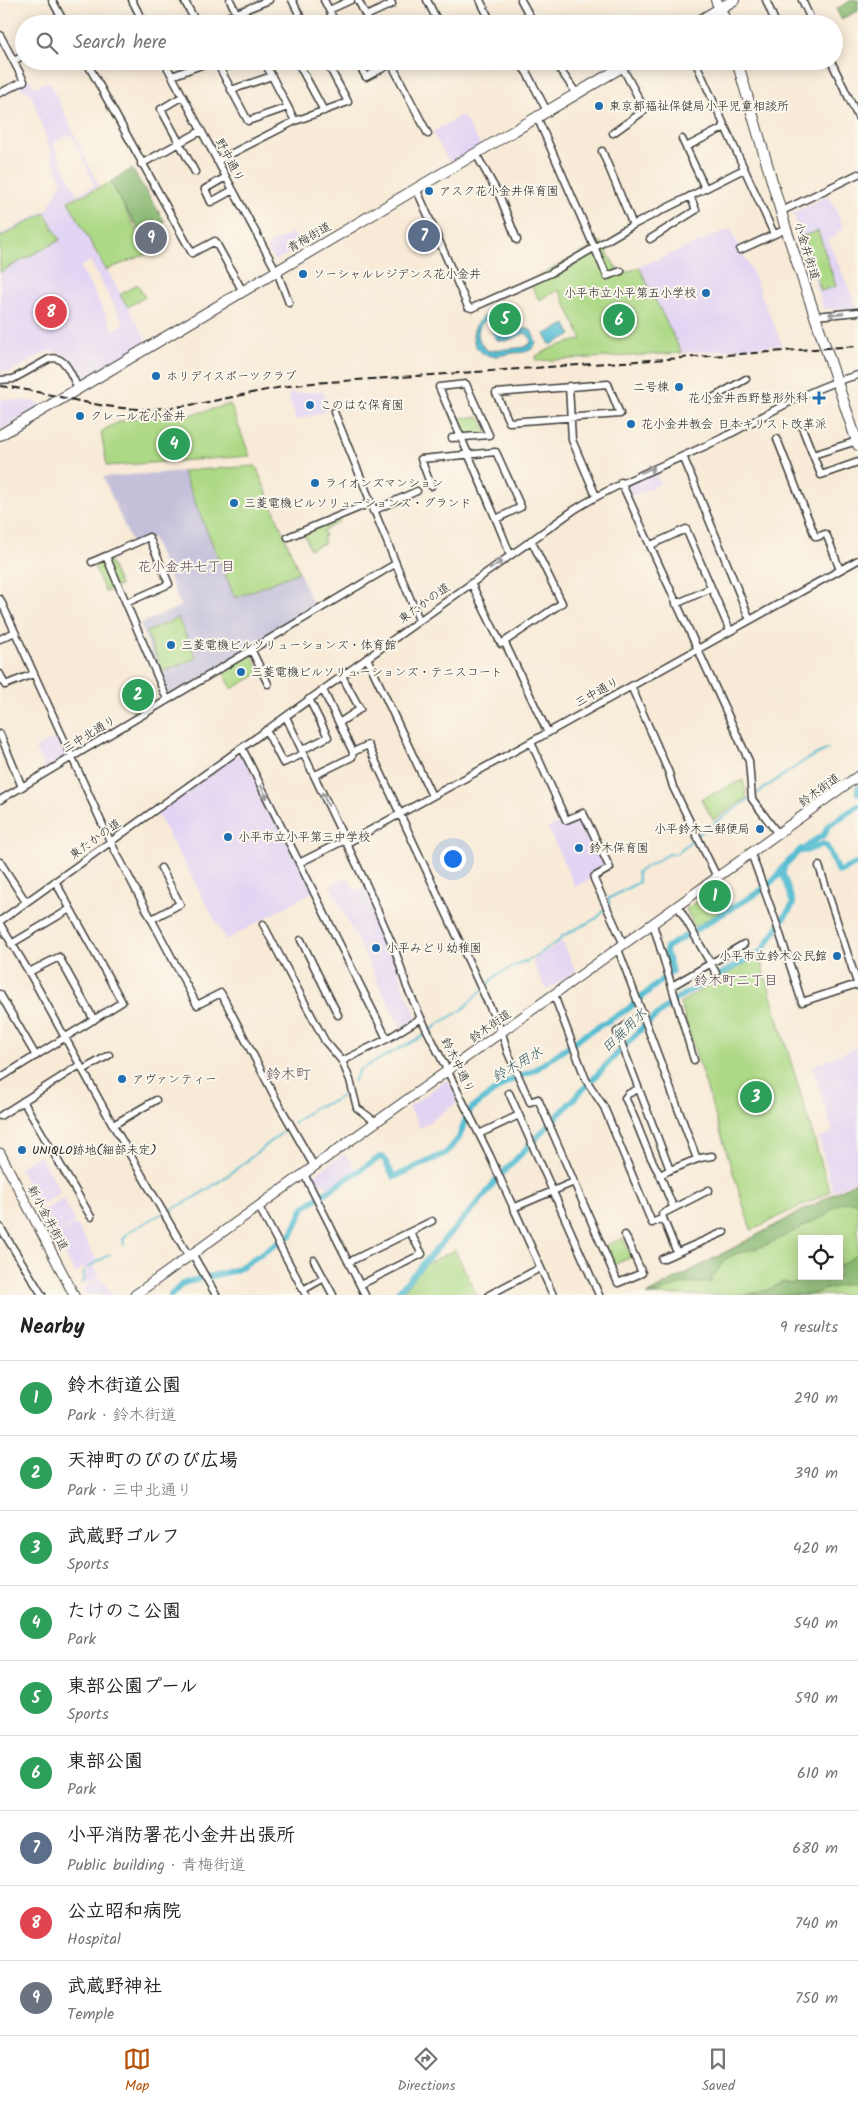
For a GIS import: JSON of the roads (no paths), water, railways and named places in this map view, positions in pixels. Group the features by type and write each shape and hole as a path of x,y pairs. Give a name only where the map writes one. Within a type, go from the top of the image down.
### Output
{"main road":[{"path":"705,15 718,4 734,0"},
{"name":"青梅街道","path":"0,435 242,290 617,70"},
{"name":"小金井街道","path":"741,70 786,229 857,443"},
{"name":"鈴木街道","path":"140,1294 314,1166 858,776"},
{"name":"新小金井街道","path":"0,1153 74,1295"}],"street":[{"path":"52,0 61,15"},
{"path":"132,0 140,15"},
{"path":"184,0 192,15"},
{"path":"230,0 237,13"},
{"path":"232,15 269,0"},
{"path":"292,0 300,15"},
{"path":"324,0 332,15"},
{"path":"330,10 351,0"},
{"path":"358,0 366,15"},
{"path":"368,15 392,4 390,0"},
{"path":"427,0 434,15"},
{"path":"480,0 488,15"},
{"path":"521,0 529,15"},
{"path":"766,0 772,15"},
{"path":"802,0 809,15"},
{"path":"0,35 14,61"},
{"path":"0,92 24,81 18,70"},
{"path":"91,70 141,164 192,253 215,241 242,290"},
{"name":"野中通り","path":"169,70 276,270 289,303"},
{"path":"172,76 188,70"},
{"path":"221,70 248,121 288,107"},
{"path":"269,70 295,121"},
{"path":"302,70 324,111"},
{"path":"218,161 295,121 348,102 331,70"},
{"path":"362,70 366,77 377,70"},
{"path":"394,70 428,134"},
{"path":"524,70 547,111"},
{"path":"560,70 577,94"},
{"path":"613,133 645,110 624,70"},
{"path":"699,70 774,234"},
{"path":"835,70 858,116"},
{"path":"231,90 272,76"},
{"path":"183,96 161,109 195,172"},
{"path":"537,117 608,276 621,271"},
{"path":"686,147 725,126"},
{"path":"141,164 201,131"},
{"path":"682,139 705,188"},
{"path":"602,151 633,225"},
{"path":"476,154 500,197 517,240"},
{"path":"416,188 468,307 472,308 520,287 633,225 744,169"},
{"path":"782,211 858,174"},
{"path":"226,176 205,189 211,202 233,190"},
{"path":"650,239 696,210 690,196"},
{"path":"740,250 786,229"},
{"path":"815,316 858,312"},
{"path":"0,380 13,379 49,358 56,357 63,361 78,388"},
{"name":"東たかの道","path":"0,923 110,841 286,717 510,554 596,496 621,482 683,456 837,380 858,375"},
{"path":"709,400 746,379"},
{"path":"452,438 461,437 489,435 466,384 439,387 453,418 461,437 469,456 496,519 510,554"},
{"path":"608,384 620,414 510,422 496,393 569,386 608,384"},
{"path":"569,386 572,440 596,496"},
{"path":"334,412 419,620"},
{"path":"803,430 821,474 858,462"},
{"path":"777,439 815,536 825,534 827,536 840,570"},
{"path":"813,455 857,443"},
{"path":"431,486 421,459 496,452 521,507 496,519"},
{"path":"683,456 750,620"},
{"path":"621,482 749,761 752,799 778,834"},
{"path":"373,511 417,491"},
{"path":"288,537 370,503"},
{"path":"651,545 686,530 730,631"},
{"path":"92,562 149,537 169,584 126,603"},
{"path":"471,583 501,644 562,603 531,540"},
{"path":"106,556 167,699"},
{"name":"三中通り","path":"299,864 400,814 858,560"},
{"name":"三中北通り","path":"0,800 395,564"},
{"path":"676,604 711,588"},
{"path":"0,599 110,841 197,1005 220,993 314,1166"},
{"path":"0,639 15,632"},
{"path":"505,643 548,733"},
{"path":"252,651 268,684"},
{"path":"367,658 432,796"},
{"path":"0,674 5,685 33,674"},
{"path":"338,723 360,708 342,676"},
{"path":"631,686 669,773 673,787 717,877"},
{"path":"314,775 352,758 353,752 323,690"},
{"path":"266,730 283,764 328,737 309,700"},
{"name":"鈴木中通り","path":"286,717 346,841 396,953 407,987 421,1018 430,1032 469,1113 553,1295"},
{"path":"0,734 22,787"},
{"path":"531,742 566,820 583,812 610,868 594,877 594,879 621,947 646,1024 697,1159"},
{"path":"353,752 368,744 502,1033 530,1102 538,1099 618,1283 642,1272 625,1235"},
{"path":"242,748 387,1039"},
{"path":"751,854 802,1002 858,985 819,866"},
{"path":"0,862 26,902"},
{"path":"152,919 180,904 161,868"},
{"path":"0,1078 122,1002 55,881"},
{"path":"678,906 716,973"},
{"path":"11,944 70,909"},
{"path":"0,923 166,1216 216,1295"},
{"path":"263,924 325,1041 342,1061 350,1080 357,1108 376,1122"},
{"path":"653,924 694,1060"},
{"path":"301,940 338,1015"},
{"path":"672,986 744,944"},
{"path":"29,972 59,957 94,1020"},
{"path":"0,994 36,1056"},
{"path":"554,995 587,1082 604,1107 652,1223 663,1218"},
{"path":"643,1013 617,1032 670,1170"},
{"path":"342,1061 387,1039 421,1018"},
{"path":"0,1116 23,1101 109,1055"},
{"path":"638,1089 628,1094 625,1098 635,1118 647,1154 660,1175 673,1207"},
{"path":"509,1093 599,1295"},
{"path":"113,1124 156,1100"},
{"path":"23,1101 91,1217"},
{"path":"479,1134 518,1115"},
{"path":"660,1175 697,1159 712,1156"},
{"path":"304,1174 365,1295"},
{"path":"514,1208 574,1182"},
{"path":"677,1253 662,1214 709,1190"},
{"path":"259,1207 304,1292 324,1278"},
{"path":"349,1262 432,1221"},
{"path":"0,1227 42,1295"},
{"path":"360,1285 422,1254 410,1232"},
{"path":"662,1259 724,1232"},
{"path":"314,1260 333,1295"},
{"path":"488,1295 540,1268"}],"water":[{"path":"493,312 498,317 496,328 501,336 523,329 531,330 536,342 534,346 527,351 497,356 490,356 480,351 473,339 474,332 476,325 486,315","holes":["493,318 491,330 497,340 506,341 525,333 530,337 531,343 525,347 489,351 481,342 478,332 482,323"]},
{"path":"566,324 571,335 550,345 545,334"}],"waterway":[{"path":"753,796 807,759 828,749"},
{"name":"田無用水","path":"858,788 858,793"},
{"path":"431,1031 438,1024 462,1010 497,975 524,961 526,962 560,940 561,937 597,918 610,904 608,899 639,882 637,872 669,854 676,854 700,833 749,799"},
{"name":"田無用水","path":"802,851 824,835 828,826 858,806"},
{"name":"鈴木用水","path":"171,1295 182,1284 187,1282 236,1270 292,1234 304,1207 380,1157 383,1157 394,1177 446,1153 459,1138 466,1118 472,1108 507,1082 535,1070 586,1034 628,1009 672,971 666,952 667,947 759,892 778,876 782,868 801,849 806,851 823,844 827,847 838,872 858,863"},
{"name":"田無用水","path":"395,1295 485,1195 495,1181 642,1028 676,999 762,951 793,904 782,871 784,869"},
{"path":"354,1082 359,1070 427,1034"},
{"path":"293,1124 315,1107 332,1102 350,1091"},
{"path":"166,1212 199,1195 215,1184 289,1127"},
{"path":"124,1245 123,1239 129,1232 161,1214"},
{"path":"88,1268 110,1254"},
{"path":"81,1283 83,1282 84,1272"}],"railway":[{"path":"0,386 107,406 143,409 165,408 186,406 271,389 313,383 858,346"}],"place":[{"name":"東京都福祉保健局小平児童相談所","path":"599,106"},
{"name":"アスク花小金井保育園","path":"429,191"},
{"name":"小平消防署花小金井出張所","path":"424,236"},
{"name":"武蔵野神社","path":"151,238"},
{"name":"ソーシャルレジデンス花小金井","path":"303,274"},
{"name":"小平市立小平第五小学校","path":"706,293"},
{"name":"公立昭和病院","path":"51,312"},
{"name":"東部公園プール","path":"505,319"},
{"name":"東部公園","path":"619,320"},
{"name":"ホリデイスポーツクラブ","path":"156,376"},
{"name":"二号棟","path":"679,387"},
{"name":"花小金井西野整形外科","path":"819,398"},
{"name":"このはな保育園","path":"310,405"},
{"name":"クレール花小金井","path":"80,416"},
{"name":"花小金井教会 日本キリスト改革派","path":"631,424"},
{"name":"たけのこ公園","path":"174,444"},
{"name":"ライオンズマンション","path":"315,483"},
{"name":"三菱電機ビルソリューションズ・グランド","path":"234,503"},
{"name":"三菱電機ビルソリューションズ・体育館","path":"171,645"},
{"name":"三菱電機ビルソリューションズ・テニスコート","path":"241,672"},
{"name":"天神町のびのび広場","path":"138,695"},
{"name":"小平鈴木二郵便局","path":"760,829"},
{"name":"小平市立小平第三中学校","path":"228,837"},
{"name":"鈴木保育園","path":"579,848"},
{"name":"鈴木街道公園","path":"715,896"},
{"name":"小平みどり幼稚園","path":"376,948"},
{"name":"小平市立鈴木公民館","path":"837,956"},
{"name":"アヴァンティー","path":"122,1079"},
{"name":"武蔵野ゴルフ","path":"756,1097"},
{"name":"UNIQLO跡地(細部未定)","path":"22,1150"}],"district":[{"name":"花小金井七丁目","path":"186,566"},
{"name":"鈴木町二丁目","path":"736,980"},
{"name":"鈴木町","path":"288,1074"}]}
